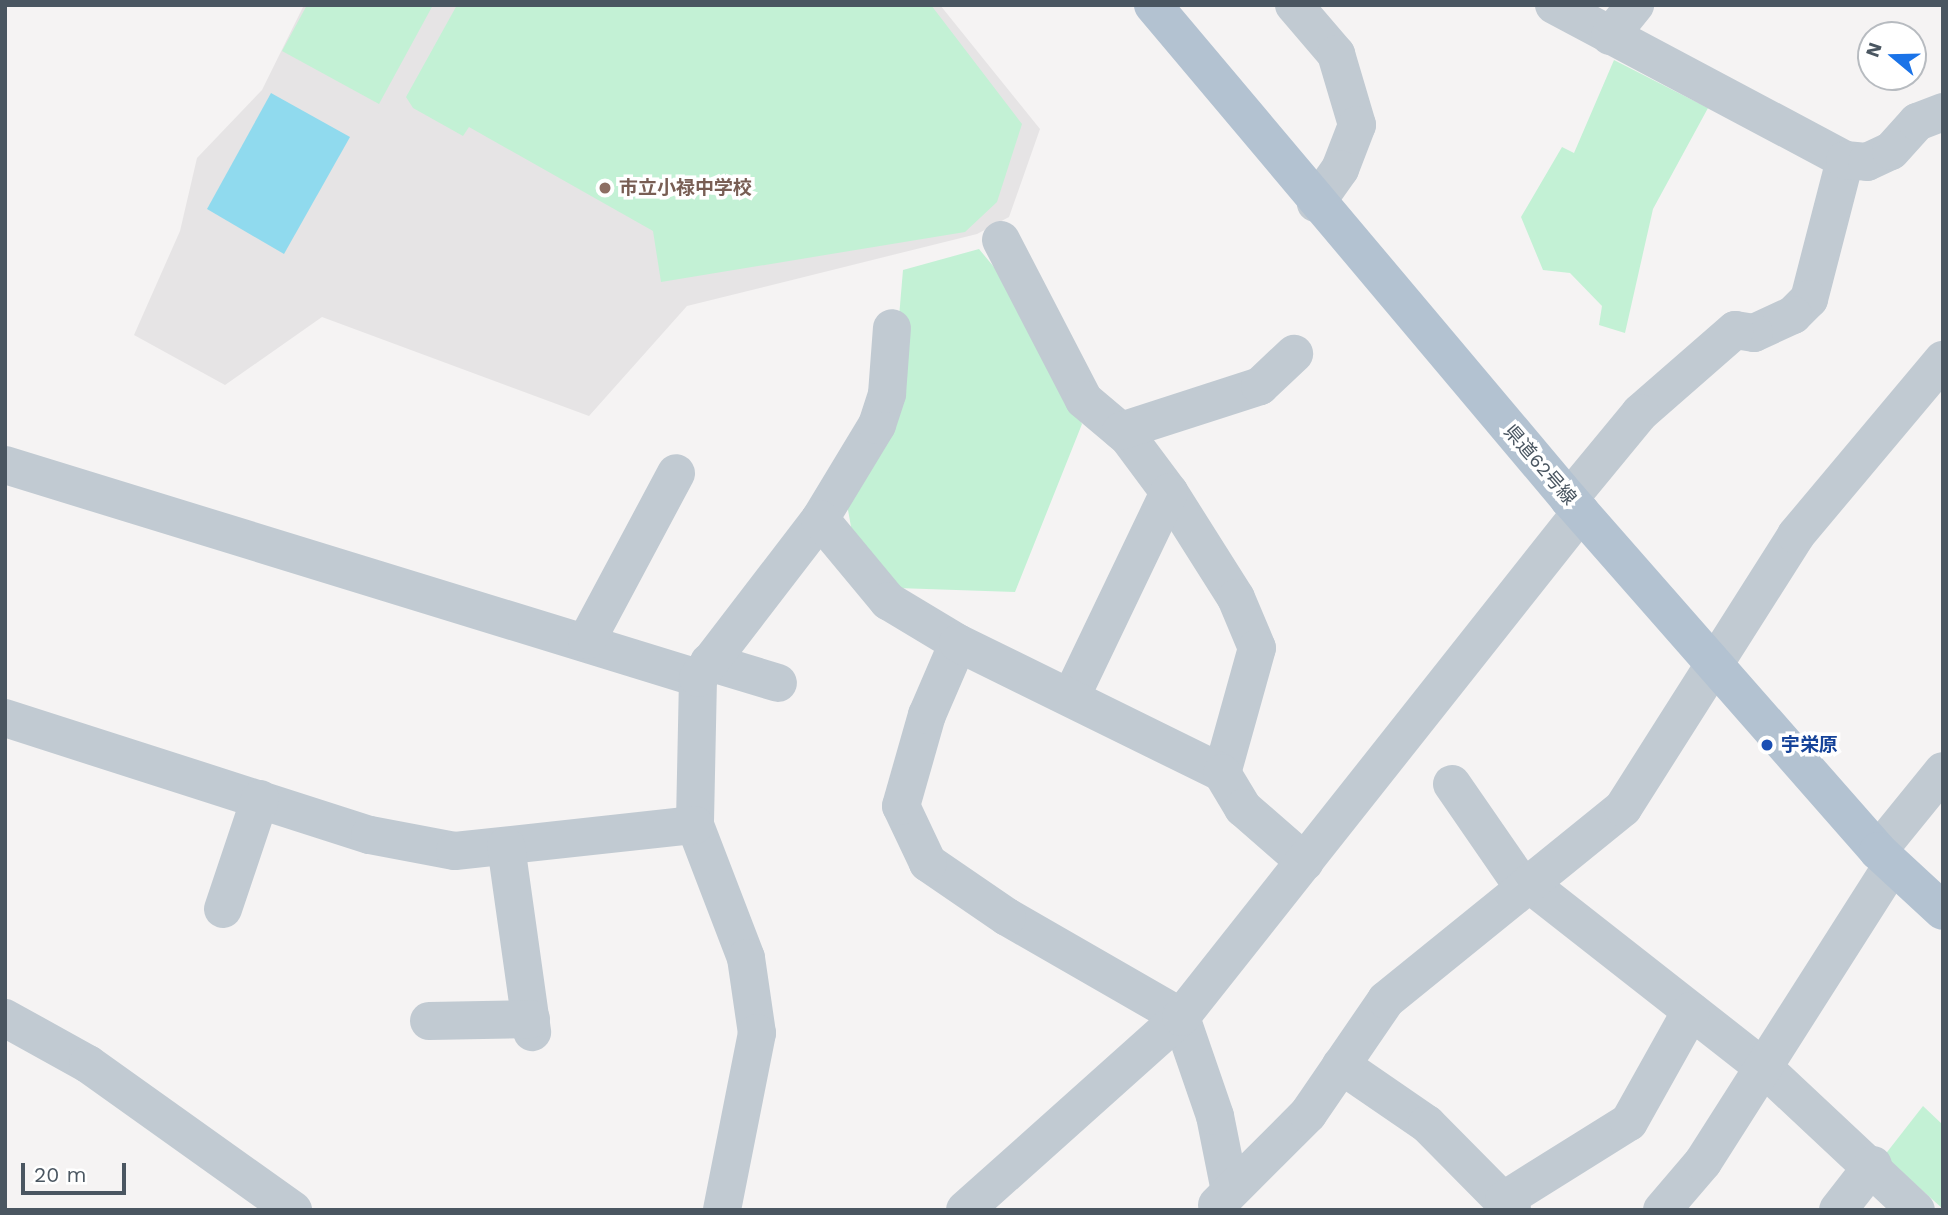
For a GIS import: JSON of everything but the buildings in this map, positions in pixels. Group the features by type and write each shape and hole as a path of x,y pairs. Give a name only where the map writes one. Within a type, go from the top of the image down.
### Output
{"main road":[{"name":"県道62号線","path":"1153,5 1316,203 1576,505 1885,858 1943,911"}],"street":[{"path":"1294,5 1336,54 1357,125 1340,169 1316,203"},
{"path":"1554,5 1845,160 1867,162 1891,151 1917,122 1943,112"},
{"path":"1610,36 1635,5"},
{"path":"965,1210 1181,1017 1305,862 1576,505 1640,413 1735,330 1754,333 1793,315 1809,299 1845,160"},
{"path":"1001,240 1084,400 1121,432 1169,492 1236,598 1257,648 1222,773"},
{"path":"722,1210 750,1091 755,1009 746,958 695,825 704,670 820,519 877,425 887,394 892,328"},
{"path":"1121,432 1260,386 1294,354"},
{"path":"1221,1201 1308,1114 1386,1000 1623,808 1796,535 1943,360"},
{"path":"5,466 587,640 704,670 778,683"},
{"path":"587,640 676,473"},
{"path":"1070,697 1169,492"},
{"path":"820,519 888,601 958,643 1222,773 1243,808 1305,862"},
{"path":"958,643 927,715 901,806 928,863 1007,917 1181,1017 1215,1116 1221,1201"},
{"path":"5,718 370,835 455,851 695,825"},
{"path":"1662,1210 1703,1162 1764,1068 1885,858 1943,771"},
{"path":"1452,784 1525,885 1764,1068 1873,1165 1916,1210"},
{"path":"223,909 260,799"},
{"path":"429,1021 532,1026 506,846"},
{"path":"1341,1065 1427,1124 1508,1205 1629,1122 1691,1012"},
{"path":"5,1018 88,1064 293,1210"},
{"path":"1838,1210 1873,1165"}],"shaded area":[{"name":"市立小禄中学校","path":"304,5 940,5 1040,129 1009,217 977,234 687,306 589,416 322,317 225,385 134,335 180,231 197,158 262,90"}],"green space":[{"path":"307,5 433,5 379,104 282,51"},
{"path":"457,5 931,5 1022,124 997,202 965,232 661,282 653,231 469,127 463,136 413,108 406,97"},
{"path":"1614,60 1708,108 1653,209 1625,333 1599,325 1602,306 1570,273 1543,270 1521,217 1562,147 1574,153"},
{"path":"979,249 1003,278 1082,424 1015,592 897,588 853,538 845,493 890,423 903,270"},
{"path":"1923,1106 1943,1125 1943,1209 1884,1156"}],"water":[{"path":"271,93 350,137 284,254 207,209"}],"place":[{"name":"市立小禄中学校","path":"605,188"},
{"name":"宇栄原","path":"1767,745"}]}
